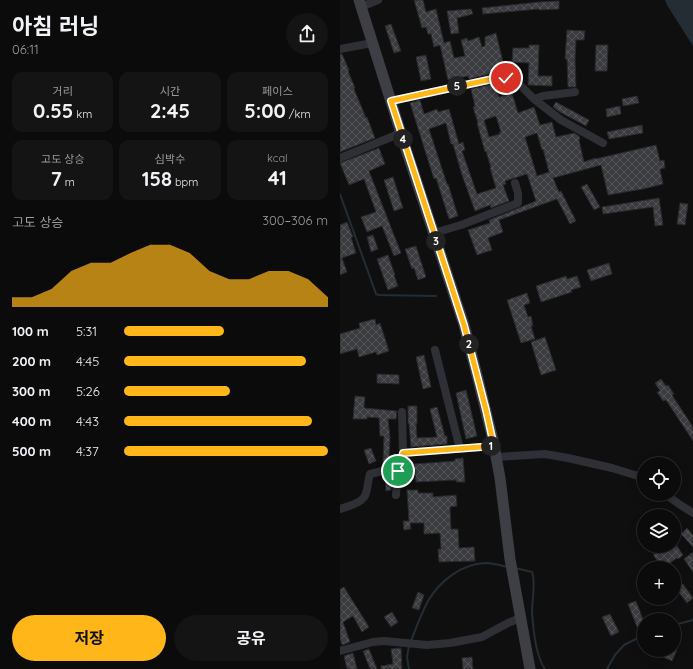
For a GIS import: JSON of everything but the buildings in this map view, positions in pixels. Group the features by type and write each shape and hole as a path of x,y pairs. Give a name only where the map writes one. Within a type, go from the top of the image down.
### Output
{"main road":[{"path":"360,3 464,325 486,410 500,478 510,559 530,669"}],"street":[{"path":"360,3 378,0"},
{"path":"340,49 372,43"},
{"path":"391,101 498,78 506,78 515,80 534,99 561,120 602,143"},
{"path":"534,99 542,96 575,92"},
{"path":"340,158 401,133"},
{"path":"434,233 461,225 518,203 518,193 515,183"},
{"path":"435,350 460,449"},
{"path":"396,495 399,467 403,453 402,412"},
{"path":"403,453 494,446"},
{"path":"496,457 545,454 612,468 637,476"},
{"path":"340,509 364,498 370,474 399,467"},
{"path":"674,501 693,513"},
{"path":"340,651 373,642 384,641 427,645 450,643 482,637 508,622 520,618"}],"shaded area":[{"path":"665,0 693,0 693,46 667,5"}],"waterway":[{"path":"340,194 376,294 436,296"},
{"path":"411,641 428,601 445,580 460,570 476,564 490,563 507,567"},
{"path":"515,568 532,572 534,586 532,612 534,633 539,657 545,669"},
{"path":"681,623 693,620"},
{"path":"607,669 615,655 624,645 637,638"},
{"path":"409,646 407,657 409,669"}],"route":[{"path":"398,471 403,453 494,446 464,325 391,101 488,80 506,78"}]}
